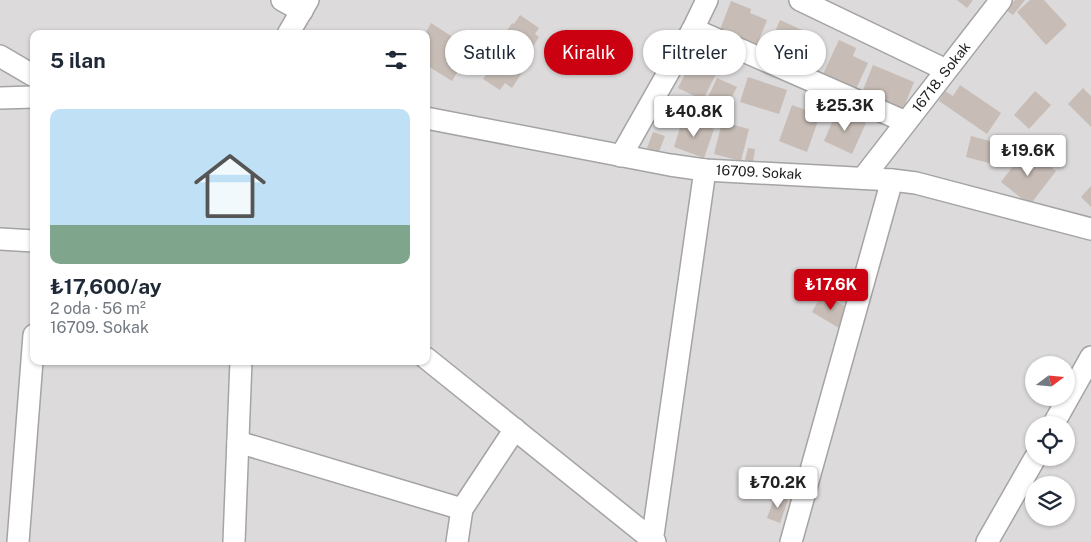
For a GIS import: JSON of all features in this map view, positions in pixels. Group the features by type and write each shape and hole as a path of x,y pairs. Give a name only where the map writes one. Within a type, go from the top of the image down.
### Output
{"street":[{"path":"282,0 305,6 290,30"},
{"path":"621,156 693,29 707,0"},
{"path":"800,0 946,70"},
{"name":"16718. Sokak","path":"863,178 1001,0"},
{"path":"693,29 906,122"},
{"path":"0,56 30,74"},
{"path":"0,98 30,97"},
{"name":"16709. Sokak","path":"430,119 621,156 705,170 892,180 946,190 1091,229"},
{"path":"653,541 705,170"},
{"path":"791,542 892,180"},
{"path":"0,239 30,241"},
{"path":"1058,416 1091,357"},
{"path":"430,361 653,541"},
{"path":"18,542 32,365"},
{"path":"234,542 241,365"},
{"path":"457,542 462,509 515,430"},
{"path":"238,442 462,509"},
{"path":"988,542 1031,466"}],"shaded area":[{"path":"0,0 1091,0 1091,542 0,542"}],"building":[{"path":"957,0 973,0 967,8"},
{"path":"1015,0 1025,0 1013,15 1006,10"},
{"path":"1030,0 1044,0 1067,25 1046,45 1017,12"},
{"path":"731,1 751,9 750,13 767,20 763,30 756,30 755,50 746,46 746,30 720,30"},
{"path":"520,15 539,28 535,34 539,37 534,45 534,30 508,30 512,23 514,24"},
{"path":"780,20 802,30 776,30"},
{"path":"431,23 445,32 445,75 456,75 452,81 430,67 430,30 427,30"},
{"path":"839,40 856,48 853,56 868,63 856,89 825,75 826,68"},
{"path":"873,65 914,82 902,112 861,95"},
{"path":"486,75 520,75 512,88 505,83 500,90 483,79"},
{"path":"684,75 716,75 703,100 678,88"},
{"path":"748,77 787,90 779,114 740,102"},
{"path":"717,78 737,87 725,110 706,101"},
{"path":"960,85 1001,113 987,134 939,101 945,91 953,96"},
{"path":"1083,88 1091,96 1091,127 1068,104"},
{"path":"1035,91 1051,105 1029,129 1014,115"},
{"path":"792,105 820,115 807,152 779,141"},
{"path":"837,111 866,123 852,154 824,141"},
{"path":"683,118 714,129 704,158 674,147"},
{"path":"722,122 749,129 741,161 714,154"},
{"path":"653,132 665,136 659,152 647,148"},
{"path":"971,136 1001,144 996,165 966,157"},
{"path":"748,148 755,149 753,162 745,160"},
{"path":"1027,148 1056,171 1030,205 1001,182"},
{"path":"1091,186 1091,207 1081,197"},
{"path":"822,294 850,309 839,328 812,312"},
{"path":"775,496 788,500 780,523 767,518"}]}
